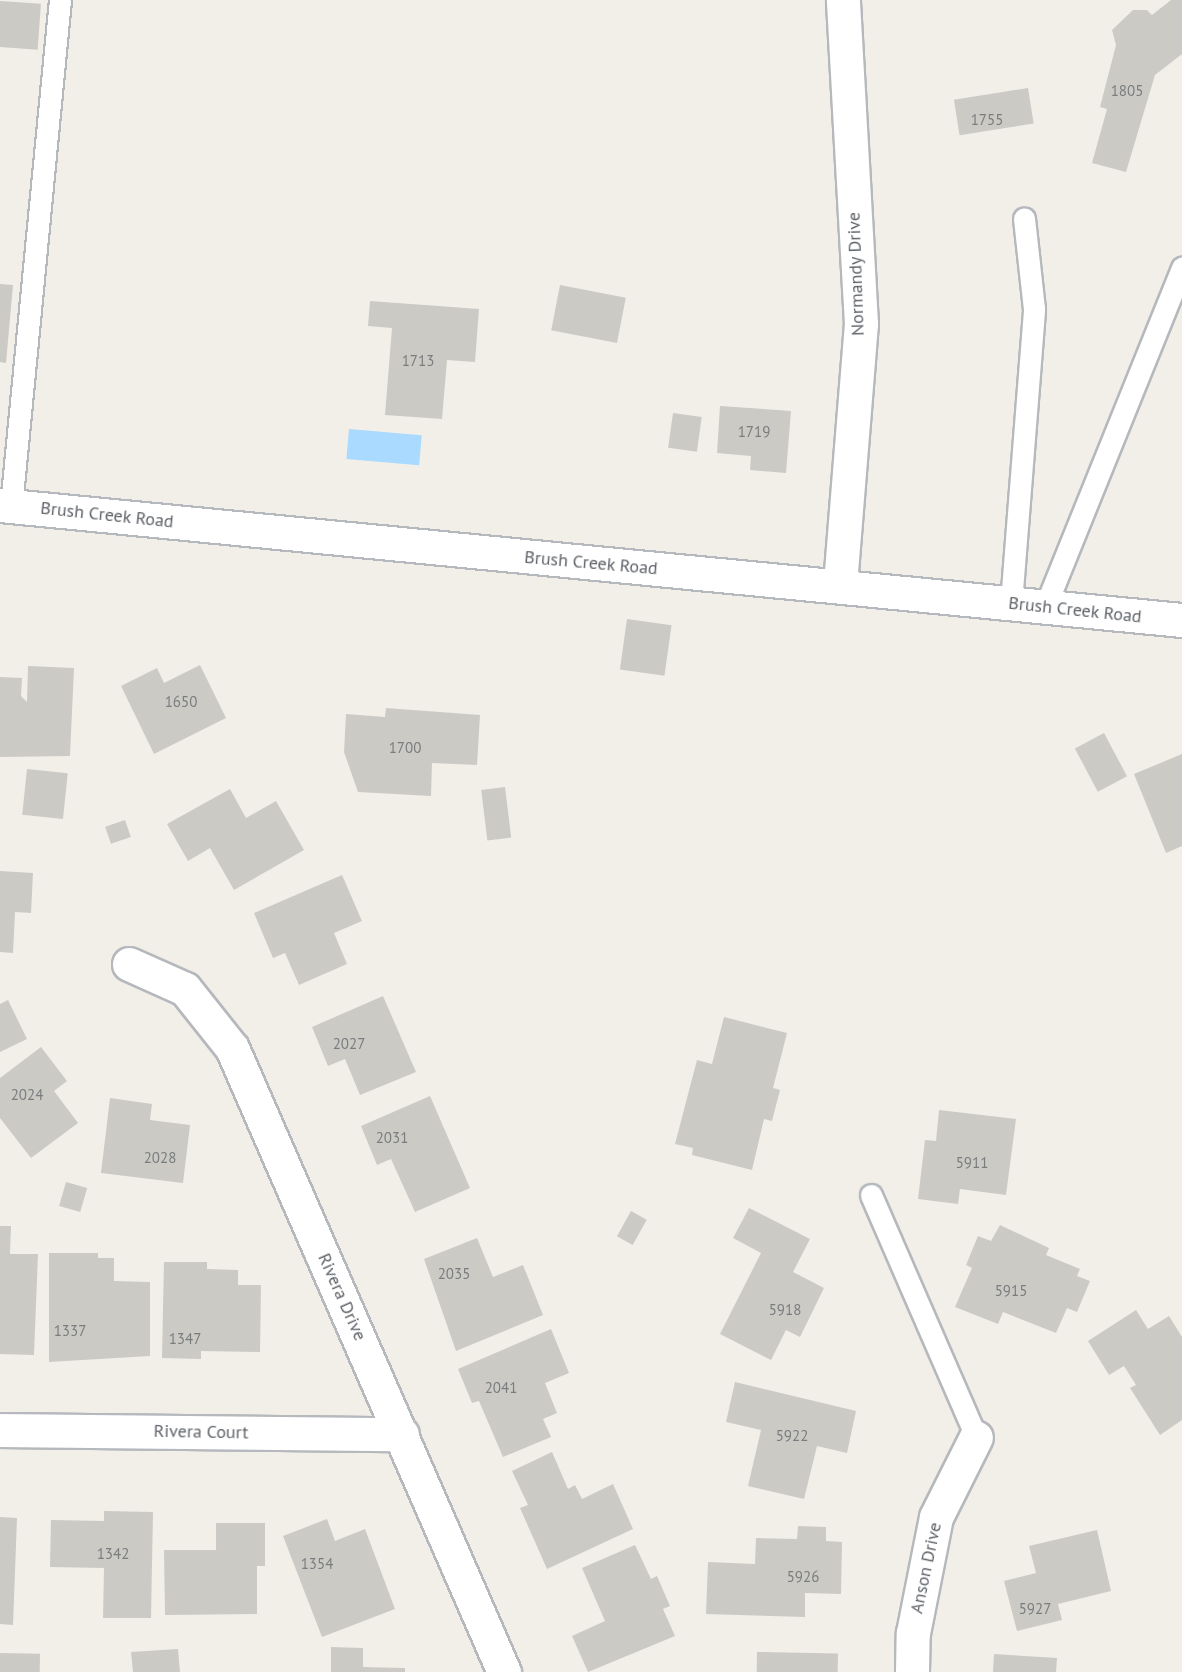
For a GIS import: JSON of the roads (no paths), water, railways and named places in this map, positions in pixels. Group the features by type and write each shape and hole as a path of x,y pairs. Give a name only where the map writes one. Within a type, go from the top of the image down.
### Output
{"street":[{"name":"Normandy Drive","path":"840,584 861,324 843,0"},
{"name":"Brush Creek Road","path":"6,505 840,584 1182,620"},
{"name":"Rivera Drive","path":"129,964 185,989 232,1048 504,1672"},
{"name":"Rivera Court","path":"0,1430 402,1434"},
{"name":"Anson Drive","path":"912,1672 913,1633 936,1517 976,1437"}],"lane":[{"path":"6,505 60,0"},
{"path":"1011,603 1034,309 1024,219"},
{"path":"1045,607 1182,268"},
{"path":"871,1195 976,1437"}],"water":[{"path":"349,429 422,435 419,465 346,459"}]}
